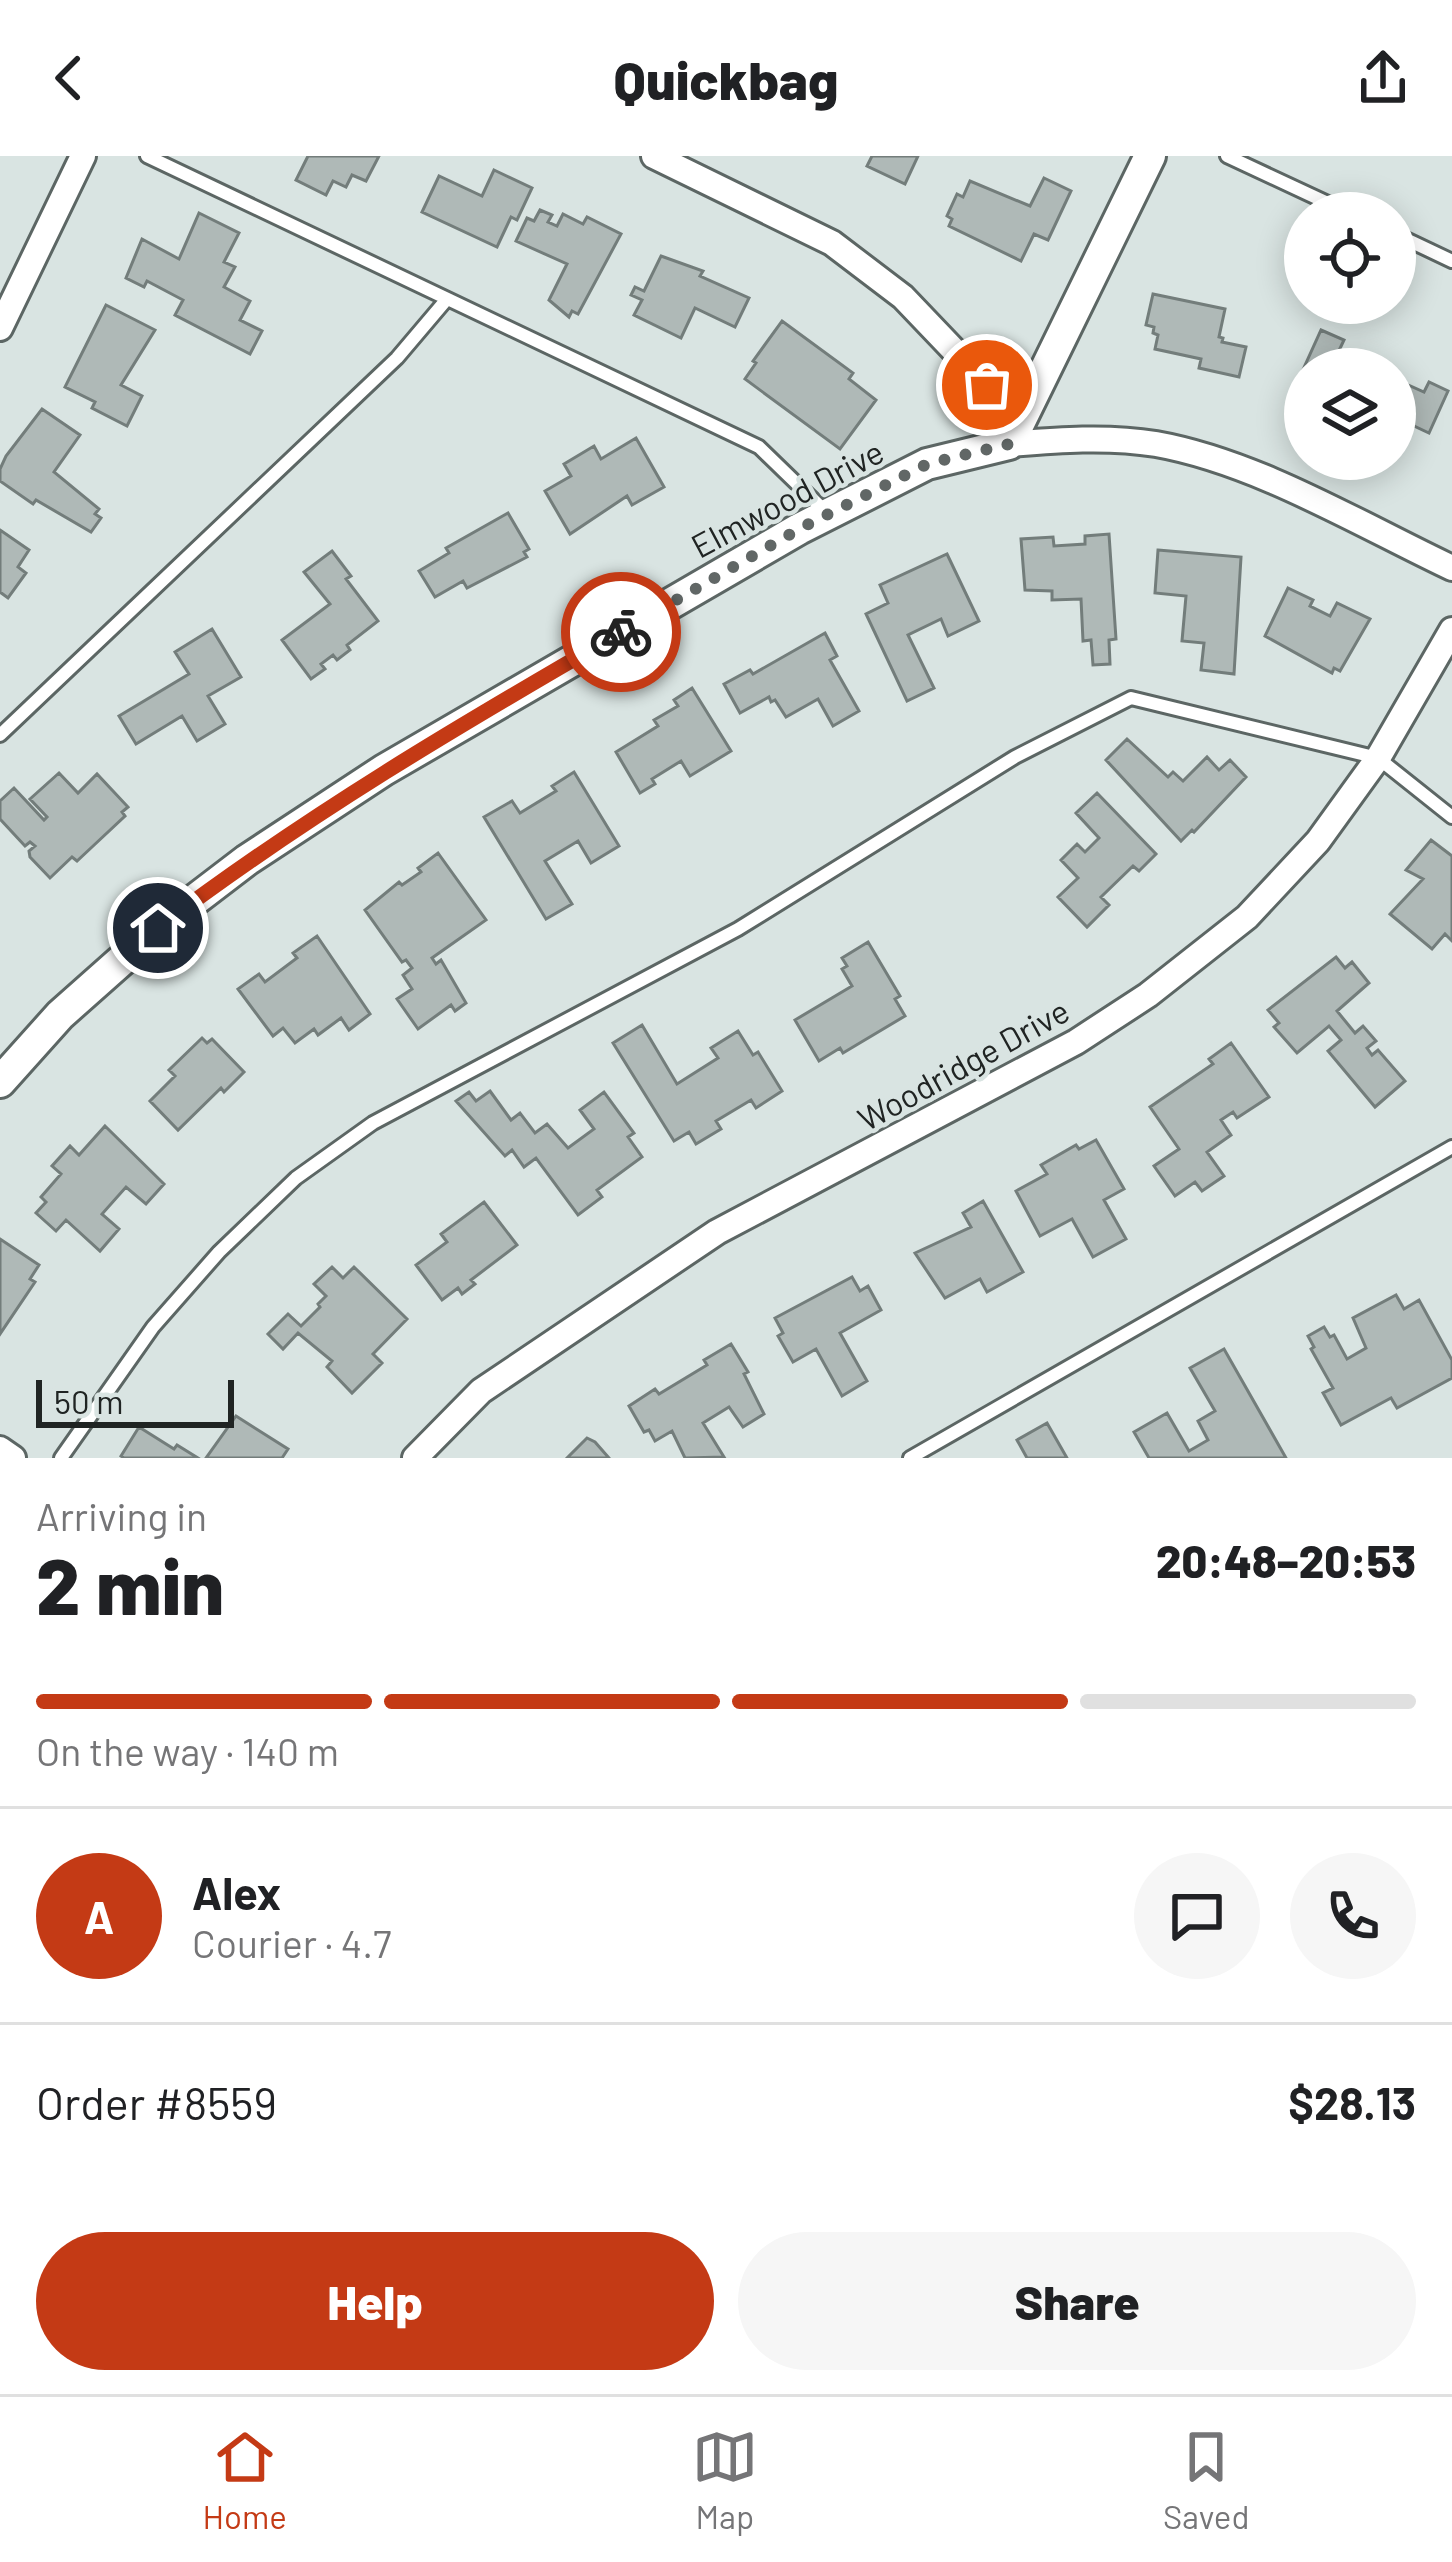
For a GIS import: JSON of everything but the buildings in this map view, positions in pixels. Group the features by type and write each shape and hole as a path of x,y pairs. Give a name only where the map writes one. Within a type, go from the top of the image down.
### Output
{"street":[{"path":"0,328 82,156"},
{"path":"654,156 832,243 904,297 987,385 1009,444"},
{"path":"1009,444 1150,156"},
{"name":"Elmwood Drive","path":"0,1082 60,1015 158,928 247,860 383,770 828,514 927,464 1009,444 1080,438 1155,444 1233,464 1452,568"},
{"name":"Woodridge Drive","path":"415,1458 481,1391 716,1232 1076,1042 1148,995 1247,916 1318,841 1378,758 1452,630"},
{"path":"0,1449 13,1458"}],"lane":[{"path":"147,156 759,447 828,514"},
{"path":"1227,156 1304,192"},
{"path":"1416,244 1452,261"},
{"path":"0,735 397,358 447,299"},
{"path":"61,1458 153,1327 219,1252 296,1178 373,1123 738,929 1016,757 1131,698 1378,758 1452,817"},
{"path":"910,1458 1452,1148"}],"way so far":[{"path":"621,632 799,529 927,464 1009,444 987,385"}],"route":[{"path":"158,928 247,860 383,770 621,632"}]}
